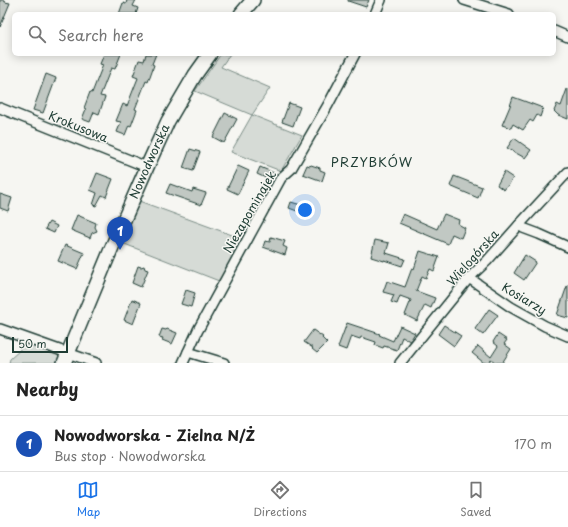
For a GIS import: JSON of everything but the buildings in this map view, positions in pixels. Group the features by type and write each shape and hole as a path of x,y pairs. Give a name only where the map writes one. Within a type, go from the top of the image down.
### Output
{"street":[{"path":"243,12 253,0"},
{"path":"376,12 381,0"},
{"path":"464,0 503,12"},
{"path":"556,32 568,37"},
{"name":"Nowodworska","path":"66,358 168,121 195,75 209,56"},
{"name":"Niezapominajek","path":"183,363 198,330 281,178 290,169 328,105 354,56"},
{"name":"Krokusowa","path":"0,108 147,167"},
{"name":"Wielogórska","path":"400,363 469,278 487,261 518,225 568,172"},
{"path":"518,225 568,247"},
{"name":"Kosiarzy","path":"469,278 511,307 545,326 568,336"},
{"path":"0,329 66,358 96,363"},
{"path":"188,352 224,363"}],"shaded area":[{"path":"220,56 229,56 221,67 270,88 252,115 195,91"},
{"path":"252,115 302,135 281,171 231,152"},
{"path":"139,201 243,239 219,281 122,243"},
{"path":"19,341 51,350 59,356 56,363 9,363 10,359 20,350"}],"place":[{"name":"Nowodworska - Zielna N/Ż","path":"120,250"}],"district":[{"name":"PRZYBKÓW","path":"372,162"}]}
